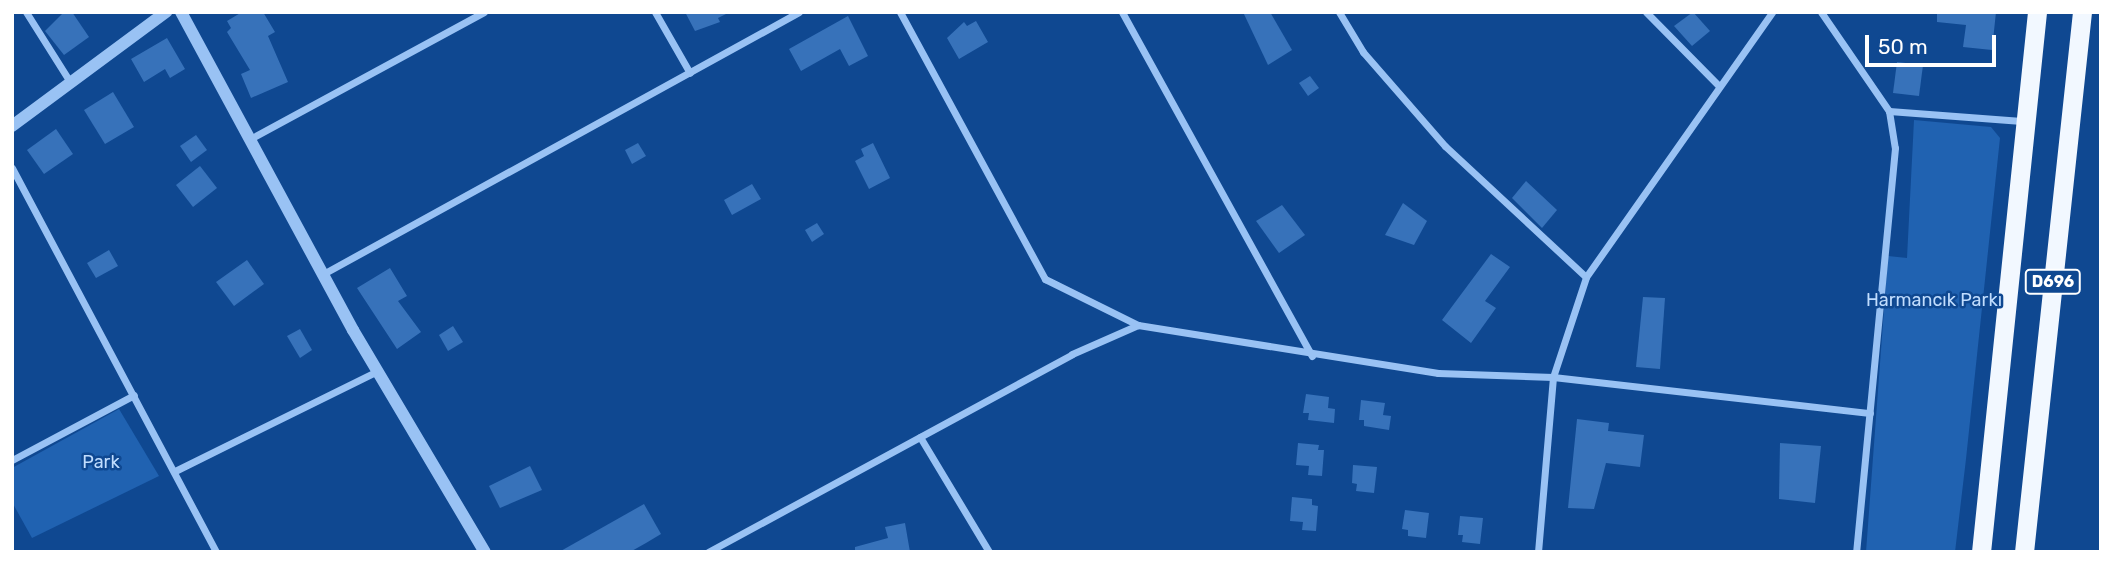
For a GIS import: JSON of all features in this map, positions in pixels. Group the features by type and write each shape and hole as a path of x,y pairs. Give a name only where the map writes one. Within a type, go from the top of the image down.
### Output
{"highway":[{"name":"D696","path":"1981,552 2022,121 2036,12"},
{"name":"D696","path":"2024,552 2082,12"}],"street":[{"path":"26,12 70,82"},
{"path":"12,126 166,12"},
{"path":"181,12 377,370 485,552"},
{"path":"250,139 484,12"},
{"path":"655,12 690,73"},
{"path":"323,274 799,12"},
{"path":"900,12 1045,279 1138,325 1312,356 1438,373 1553,377 1870,413"},
{"path":"1122,12 1312,356"},
{"path":"1339,12 1363,51 1445,146 1586,277"},
{"path":"1646,12 1719,86"},
{"path":"1538,552 1553,377 1586,277 1772,12"},
{"path":"1821,12 1889,111 1895,148 1857,552"},
{"path":"1889,111 2022,121"},
{"path":"12,168 216,552"},
{"path":"708,552 723,548 1072,354 1138,325"},
{"path":"175,471 377,370"},
{"path":"12,460 134,395"},
{"path":"920,437 989,552"}],"green space":[{"name":"Harmancık Parkı","path":"1914,120 1991,127 2000,138 1966,459 1955,552 1866,552 1888,256 1907,258"},
{"name":"Park","path":"119,409 159,476 32,538 12,502 12,468"}],"building":[{"path":"64,12 72,12 89,37 64,55 45,31"},
{"path":"242,12 263,12 275,32 268,36 288,82 251,98 241,74 250,70 227,32 231,28 227,21"},
{"path":"685,12 730,12 718,18 720,22 695,31"},
{"path":"1243,12 1270,12 1292,50 1268,65"},
{"path":"1693,12 1710,31 1692,46 1674,26"},
{"path":"1937,12 1996,12 1992,50 1963,47 1966,25 1937,22"},
{"path":"848,16 868,56 849,66 840,49 801,71 789,49"},
{"path":"976,21 988,42 959,59 947,38 964,22 967,26"},
{"path":"167,38 185,69 170,78 165,69 144,82 131,59"},
{"path":"1897,62 1923,65 1919,96 1893,93"},
{"path":"1310,76 1319,88 1308,96 1299,83"},
{"path":"113,92 134,127 105,144 84,110"},
{"path":"56,129 73,154 44,174 27,150"},
{"path":"196,135 207,150 191,162 180,146"},
{"path":"638,143 646,156 632,164 625,150"},
{"path":"873,143 890,178 869,189 855,161 864,156 861,149"},
{"path":"200,166 217,188 193,207 176,185"},
{"path":"1526,181 1557,210 1542,228 1512,198"},
{"path":"752,184 761,199 732,215 724,200"},
{"path":"1403,203 1427,221 1414,245 1385,235"},
{"path":"1282,205 1305,235 1279,253 1256,221"},
{"path":"817,223 824,234 812,242 805,230"},
{"path":"109,250 118,266 96,278 87,263"},
{"path":"1491,254 1510,267 1485,301 1496,308 1471,343 1442,320"},
{"path":"247,260 264,284 234,306 216,282"},
{"path":"390,268 407,296 398,301 421,332 397,349 357,288"},
{"path":"1643,297 1665,298 1660,369 1636,367"},
{"path":"453,326 463,342 448,351 439,335"},
{"path":"300,329 312,350 300,358 287,336"},
{"path":"1306,394 1329,397 1328,408 1335,409 1334,423 1308,420 1309,413 1303,413"},
{"path":"1361,400 1385,403 1383,415 1391,416 1389,430 1364,426 1364,420 1359,420"},
{"path":"1577,419 1609,423 1608,431 1644,435 1640,467 1606,463 1594,509 1568,508"},
{"path":"1298,443 1319,445 1318,450 1324,450 1322,476 1308,475 1309,466 1296,465"},
{"path":"1780,443 1821,446 1815,503 1779,499"},
{"path":"1353,465 1377,467 1374,493 1356,491 1357,484 1352,483"},
{"path":"530,466 542,490 500,508 489,486"},
{"path":"1292,497 1312,499 1312,505 1318,506 1316,531 1302,530 1303,522 1290,521"},
{"path":"644,504 661,534 646,543 630,552 559,552"},
{"path":"1405,510 1429,513 1426,538 1408,536 1408,530 1402,529"},
{"path":"1460,516 1483,518 1480,544 1462,542 1463,535 1458,535"},
{"path":"905,523 910,552 855,552 855,547 888,538 885,527"}]}
